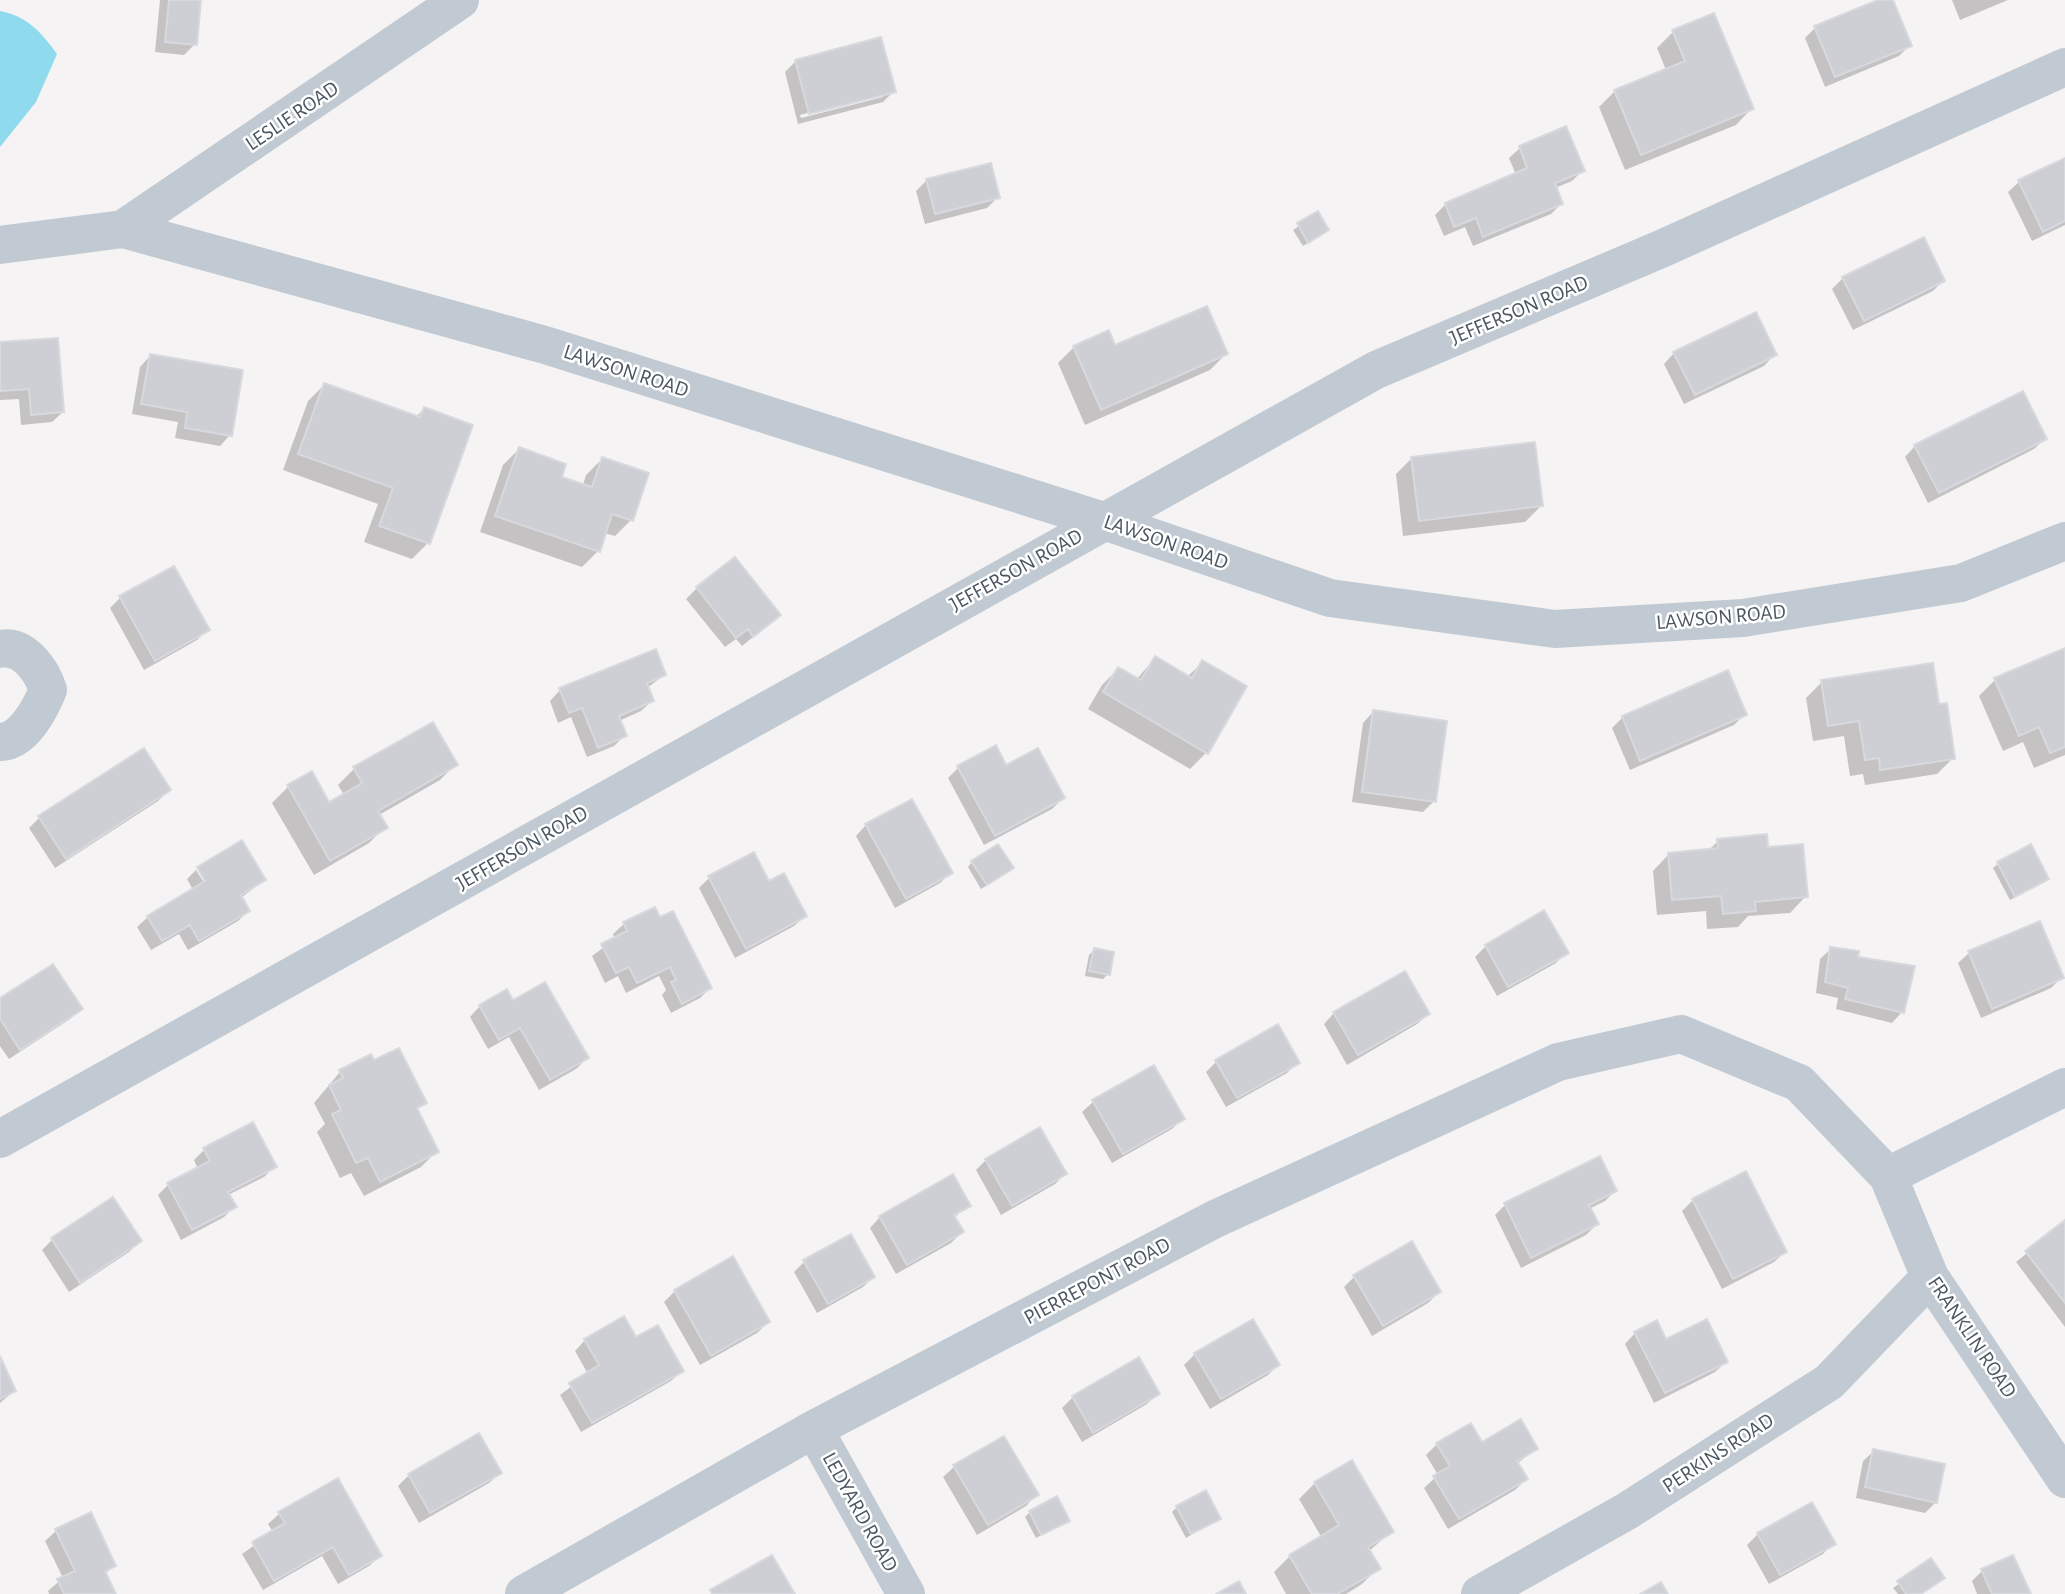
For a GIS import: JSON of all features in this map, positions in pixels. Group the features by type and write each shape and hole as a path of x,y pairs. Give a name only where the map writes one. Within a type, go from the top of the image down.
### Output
{"street":[{"name":"LESLIE ROAD","path":"123,229 460,0"},
{"name":"JEFFERSON ROAD","path":"0,1139 188,1037 1376,370 1673,244 2065,67"},
{"path":"0,245 38,237 123,229"},
{"name":"LAWSON ROAD","path":"123,229 545,345 1104,521 1330,598 1555,629 1743,618 1961,583 2065,541"},
{"path":"0,649 8,648 23,654 43,676 48,690 22,731 8,742 0,742"},
{"name":"PIERREPONT ROAD","path":"524,1594 814,1429 1215,1219 1558,1062 1681,1034 1696,1040"},
{"name":"FRANKLIN ROAD","path":"1696,1040 1799,1083 1888,1176 1930,1278 2034,1428 2065,1479"},
{"path":"1888,1176 2065,1087"},
{"name":"PERKINS ROAD","path":"1480,1594 1627,1511 1829,1382 1930,1278"},
{"name":"LEDYARD ROAD","path":"814,1429 906,1594"}],"water":[{"path":"0,11 10,13 33,26 57,54 36,102 0,147"}],"building":[{"path":"169,0 201,0 197,45 165,42"},
{"path":"1878,0 1893,0 1912,46 1835,77 1814,26"},
{"path":"1714,13 1754,109 1641,155 1614,90 1685,61 1672,30"},
{"path":"881,37 896,92 809,114 795,60"},
{"path":"1566,126 1585,171 1555,183 1563,204 1483,237 1476,218 1454,227 1445,203 1527,168 1519,146"},
{"path":"2065,158 2065,221 2043,232 2018,180"},
{"path":"991,163 1000,198 935,214 926,179"},
{"path":"1318,211 1329,230 1308,243 1297,223"},
{"path":"1924,237 1945,281 1864,321 1842,277"},
{"path":"1207,306 1228,354 1101,410 1073,346 1109,330 1115,345"},
{"path":"1756,312 1777,355 1695,395 1673,352"},
{"path":"58,338 64,412 31,415 29,389 0,391 0,342"},
{"path":"150,354 243,370 232,436 185,428 187,412 141,404"},
{"path":"324,383 420,417 424,407 473,425 430,544 379,526 393,488 298,454"},
{"path":"2023,391 2047,439 1939,493 1914,445"},
{"path":"1535,442 1543,506 1419,521 1411,457"},
{"path":"519,447 566,464 562,477 592,487 602,457 649,473 633,521 612,514 600,552 495,516"},
{"path":"735,557 781,615 753,637 748,629 736,638 696,587"},
{"path":"174,566 210,630 155,661 119,596"},
{"path":"2065,648 2065,747 2050,753 2039,727 2019,736 1994,678"},
{"path":"656,649 666,675 647,683 654,701 619,716 627,736 598,748 582,708 569,713 559,688"},
{"path":"1155,656 1192,678 1202,660 1247,686 1208,754 1103,692 1118,667 1141,680"},
{"path":"1933,663 1939,704 1947,703 1955,759 1880,770 1879,758 1865,760 1859,721 1828,726 1821,680"},
{"path":"1728,670 1747,715 1640,761 1622,716"},
{"path":"1373,710 1447,721 1436,802 1362,792"},
{"path":"433,722 458,765 378,811 388,828 330,861 287,785 312,771 329,802 362,783 353,767"},
{"path":"996,745 1006,765 1038,748 1065,798 995,836 957,766"},
{"path":"144,748 171,790 66,859 38,816"},
{"path":"912,799 953,873 906,899 865,824"},
{"path":"1767,834 1768,847 1803,844 1808,897 1755,902 1756,911 1723,914 1721,896 1672,900 1668,853 1718,848 1717,839"},
{"path":"242,840 266,880 241,895 250,911 199,941 190,925 162,941 147,916 205,881 197,867"},
{"path":"998,844 1014,868 987,885 971,861"},
{"path":"2031,844 2049,879 2015,897 1997,862"},
{"path":"754,852 769,881 784,873 807,916 746,949 708,876"},
{"path":"655,907 660,917 673,911 712,988 682,1004 671,982 676,980 670,967 637,983 629,967 616,973 601,944 627,931 623,922"},
{"path":"1544,910 1569,953 1508,987 1485,945"},
{"path":"2040,921 2064,978 1992,1009 1968,951"},
{"path":"1830,947 1859,951 1858,957 1915,966 1904,1013 1845,999 1848,988 1825,982"},
{"path":"1094,948 1114,952 1110,975 1089,971"},
{"path":"53,964 83,1009 20,1050 0,1019 0,998"},
{"path":"1405,971 1430,1014 1358,1055 1333,1012"},
{"path":"545,982 589,1058 550,1080 520,1028 499,1040 479,1005 507,989 513,1000"},
{"path":"1278,1024 1300,1063 1237,1098 1215,1060"},
{"path":"399,1048 427,1103 417,1108 439,1152 380,1182 368,1158 356,1163 332,1114 341,1110 329,1085 343,1078 339,1070 371,1054 374,1060"},
{"path":"1154,1065 1185,1119 1123,1154 1092,1100"},
{"path":"253,1122 277,1167 228,1192 237,1207 192,1230 167,1183 210,1161 203,1148"},
{"path":"1040,1127 1067,1174 1012,1206 985,1159"},
{"path":"1600,1156 1617,1191 1589,1205 1599,1224 1531,1258 1504,1203"},
{"path":"1746,1171 1787,1252 1733,1279 1692,1199"},
{"path":"953,1174 971,1206 954,1215 964,1232 907,1265 879,1216"},
{"path":"113,1197 142,1241 80,1283 51,1238"},
{"path":"2065,1220 2065,1303 2025,1251"},
{"path":"851,1234 875,1277 828,1304 803,1260"},
{"path":"1412,1241 1441,1292 1383,1326 1353,1275"},
{"path":"733,1256 770,1322 711,1356 674,1290"},
{"path":"624,1316 636,1337 658,1325 684,1371 592,1423 569,1383 599,1365 584,1339"},
{"path":"1253,1319 1280,1365 1221,1399 1194,1353"},
{"path":"1707,1319 1728,1362 1665,1393 1634,1332 1657,1320 1666,1339"},
{"path":"0,1356 16,1391 0,1399"},
{"path":"1139,1357 1160,1394 1093,1433 1072,1396"},
{"path":"1521,1419 1538,1449 1517,1461 1528,1479 1459,1519 1433,1476 1450,1466 1436,1443 1471,1423 1482,1442"},
{"path":"479,1433 502,1473 430,1513 408,1474"},
{"path":"1004,1436 1039,1495 988,1525 953,1465"},
{"path":"1873,1449 1945,1464 1937,1503 1865,1487"},
{"path":"1352,1460 1394,1532 1368,1547 1381,1569 1337,1594 1312,1594 1289,1555 1339,1525 1314,1482"},
{"path":"338,1478 382,1556 349,1575 333,1547 274,1581 252,1542 285,1523 278,1512"},
{"path":"1206,1490 1221,1519 1191,1534 1176,1506"},
{"path":"1057,1496 1070,1521 1041,1535 1029,1511"},
{"path":"1812,1502 1836,1544 1780,1575 1757,1533"},
{"path":"91,1512 116,1566 105,1571 116,1594 64,1594 57,1579 75,1571 55,1529"},
{"path":"772,1555 795,1594 712,1594 710,1590"},
{"path":"2013,1555 2031,1594 1992,1594 1981,1569"},
{"path":"1931,1558 1945,1578 1921,1594 1906,1594 1897,1581"},
{"path":"1239,1581 1246,1594 1216,1594"},
{"path":"1661,1582 1668,1594 1640,1594"}]}
